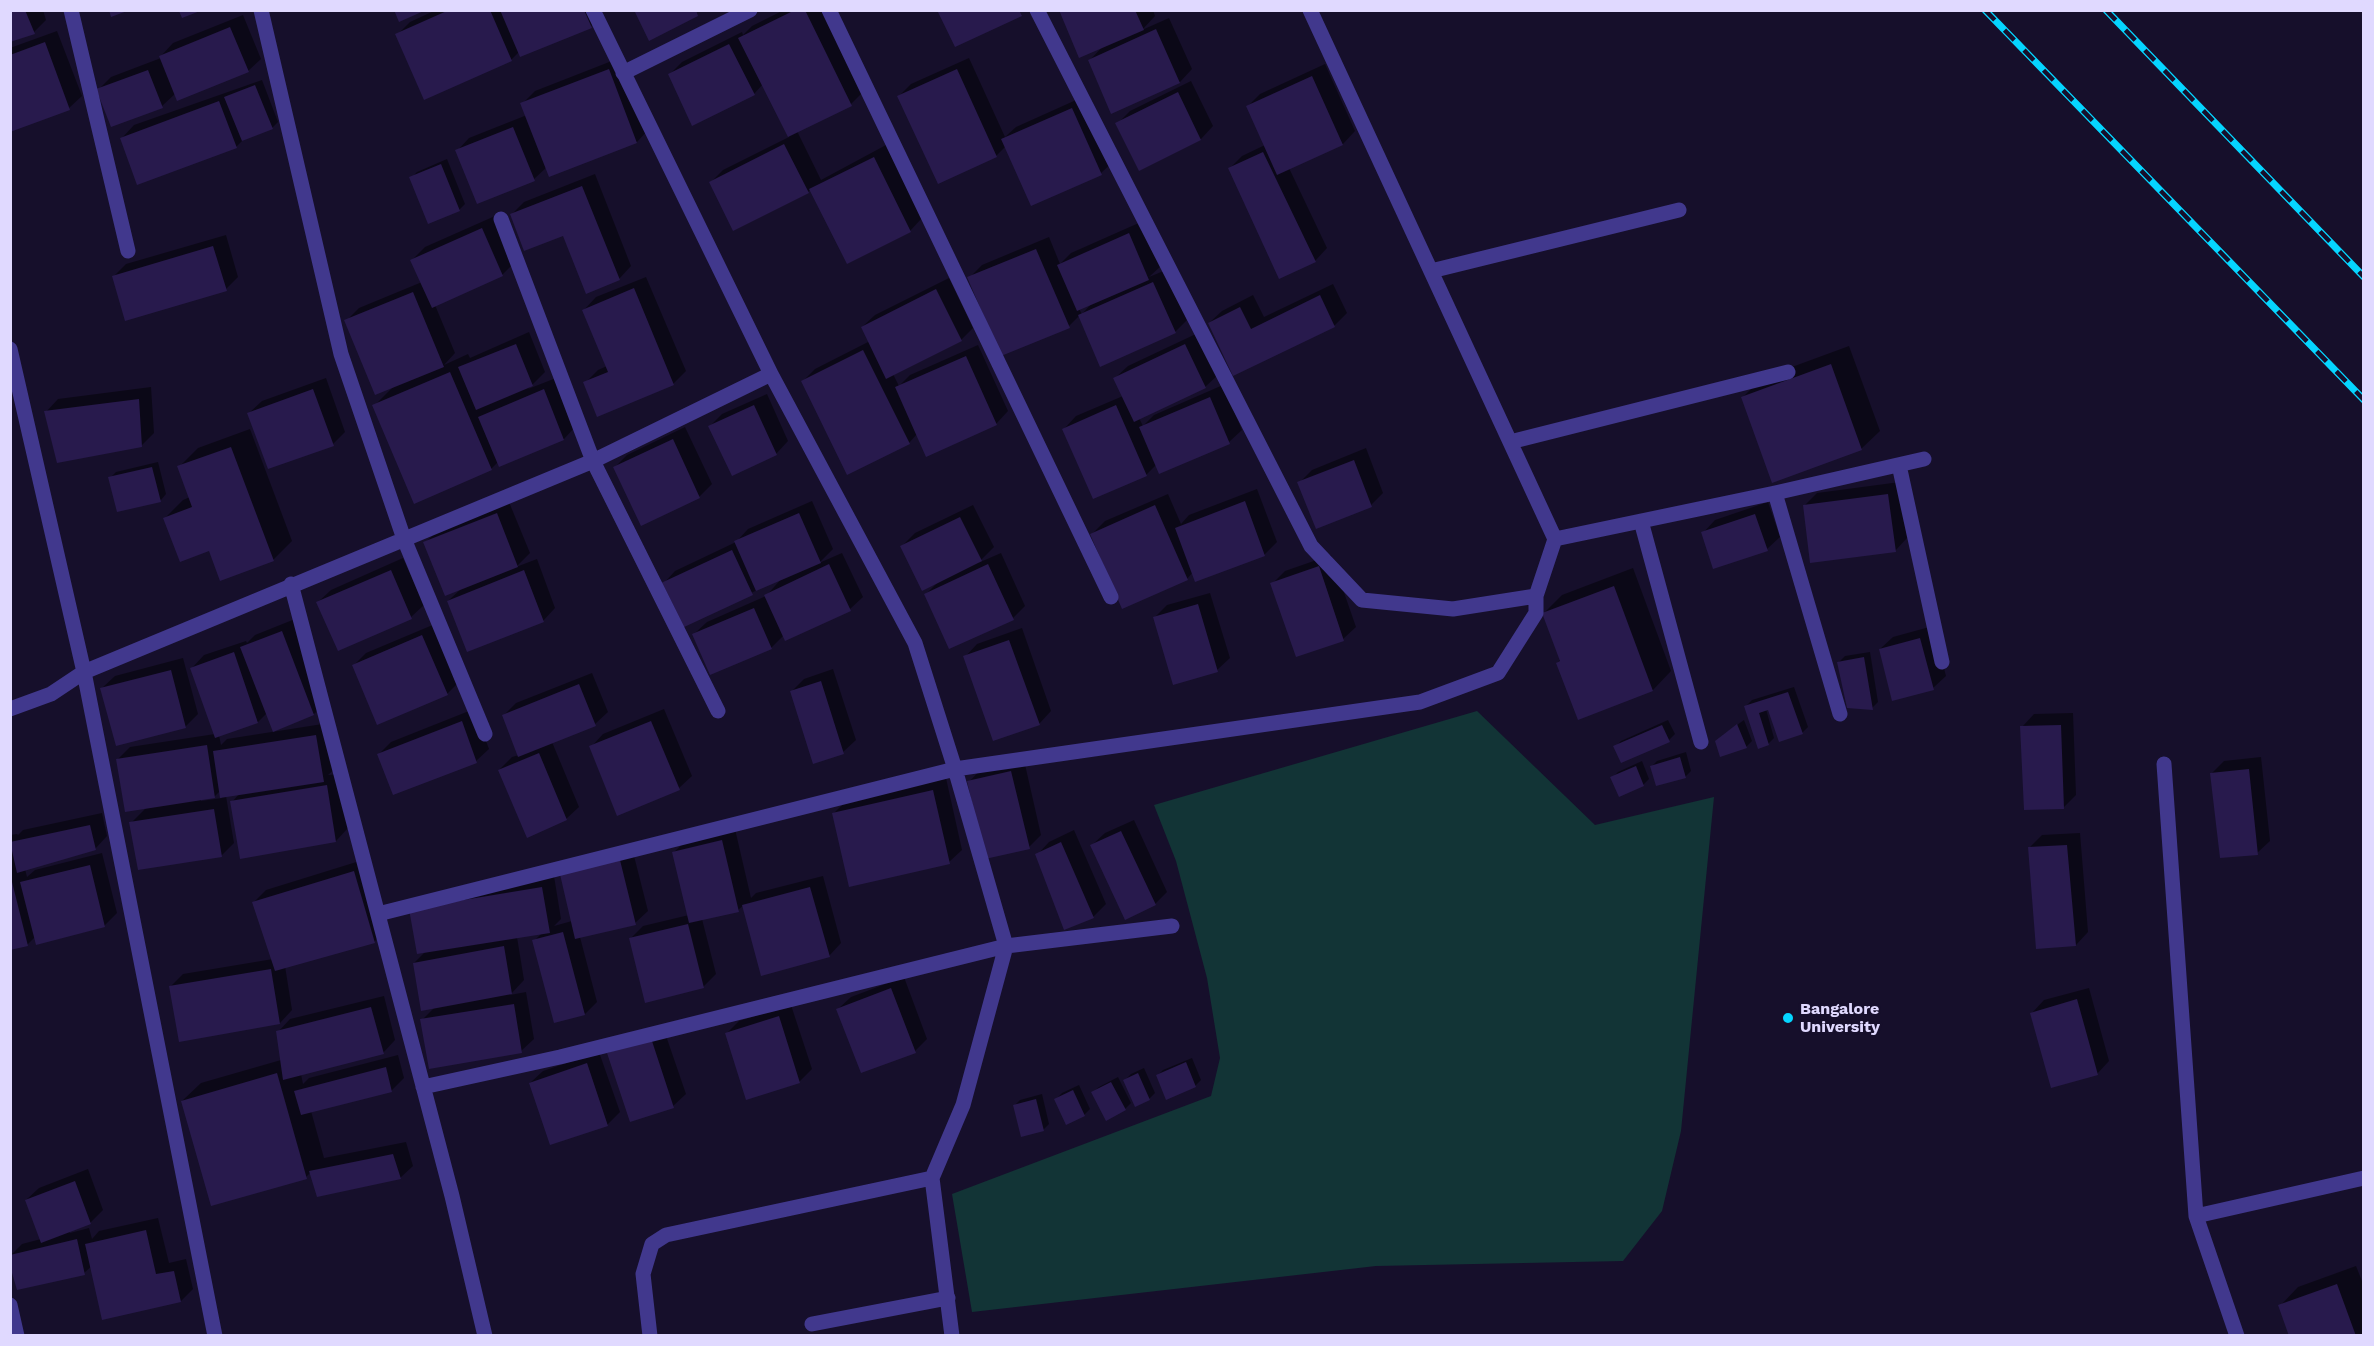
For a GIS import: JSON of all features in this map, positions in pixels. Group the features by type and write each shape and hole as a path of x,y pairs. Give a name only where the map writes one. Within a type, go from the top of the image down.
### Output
{"street":[{"path":"71,10 128,251"},
{"path":"261,10 341,354 404,539 485,734"},
{"path":"593,10 771,374 915,643 955,769 1006,946 963,1105 933,1178 952,1335"},
{"path":"623,73 750,10"},
{"path":"829,10 1111,597"},
{"path":"1037,10 1311,546 1362,600 1453,609 1536,596"},
{"path":"378,914 955,769 1420,702 1498,673 1536,613 1536,596 1555,539 1310,10"},
{"path":"1431,271 1679,210"},
{"path":"501,219 593,461 718,711"},
{"path":"10,349 84,672 215,1335"},
{"path":"1510,442 1788,372"},
{"path":"10,709 51,694 84,672 291,584 593,461 771,374"},
{"path":"1555,539 1775,494 1924,459"},
{"path":"1899,465 1942,662"},
{"path":"1775,494 1840,714"},
{"path":"1641,521 1701,742"},
{"path":"291,584 452,1196 485,1335"},
{"path":"2164,764 2196,1216 2237,1335"},
{"path":"423,1087 560,1057 1006,946 1172,926"},
{"path":"650,1335 643,1274 652,1244 666,1235 933,1178"},
{"path":"2196,1216 2364,1178"},
{"path":"812,1324 948,1298"},
{"path":"10,1305 17,1335"}],"green space":[{"path":"1477,711 1595,825 1714,797 1681,1131 1662,1211 1623,1261 1376,1266 972,1312 952,1194 1211,1096 1220,1058 1207,978 1176,861 1154,805"}],"building":[{"path":"10,10 25,10 35,34 10,42"},
{"path":"109,10 127,10 127,11 111,17"},
{"path":"394,10 426,10 399,22"},
{"path":"449,10 490,10 512,61 424,100 395,34"},
{"path":"500,10 584,10 592,28 520,57"},
{"path":"634,10 696,10 698,16 649,41"},
{"path":"795,10 805,10 852,106 788,137 738,38"},
{"path":"937,10 1019,10 1022,16 955,47"},
{"path":"1059,10 1135,10 1144,30 1079,58"},
{"path":"179,11 200,11 182,18"},
{"path":"230,27 249,72 177,101 159,56"},
{"path":"1156,29 1180,83 1111,114 1088,60"},
{"path":"45,42 70,110 10,132 10,55"},
{"path":"729,44 755,95 692,126 668,74"},
{"path":"609,69 637,143 549,177 520,103"},
{"path":"957,69 997,157 938,184 897,96"},
{"path":"148,70 163,108 111,127 96,89"},
{"path":"1312,76 1343,145 1277,175 1246,106"},
{"path":"255,85 273,129 242,141 224,97"},
{"path":"1178,92 1201,140 1139,171 1115,123"},
{"path":"219,101 237,148 137,185 120,138"},
{"path":"1072,108 1102,175 1031,206 1001,139"},
{"path":"513,127 535,181 477,204 455,150"},
{"path":"784,144 809,193 733,231 709,182"},
{"path":"1263,152 1316,262 1279,279 1228,168"},
{"path":"874,157 911,232 847,264 809,189"},
{"path":"441,164 460,211 428,224 409,177"},
{"path":"582,186 620,280 586,294 563,236 524,251 510,214"},
{"path":"482,228 503,276 432,308 410,260"},
{"path":"1129,233 1149,280 1077,311 1057,265"},
{"path":"213,246 227,291 125,321 112,276"},
{"path":"1036,249 1070,328 1001,356 967,277"},
{"path":"1153,282 1176,333 1100,367 1078,315"},
{"path":"634,288 674,385 597,417 583,382 608,372 582,310"},
{"path":"936,289 962,341 886,379 861,327"},
{"path":"413,292 444,367 375,395 344,320"},
{"path":"1320,295 1335,327 1233,376 1208,323 1240,307 1251,329"},
{"path":"516,344 533,386 476,410 458,367"},
{"path":"1185,344 1206,388 1134,422 1113,378"},
{"path":"863,350 910,444 847,475 801,381"},
{"path":"966,356 997,425 926,457 895,387"},
{"path":"1831,364 1862,450 1772,483 1741,397"},
{"path":"450,372 492,470 414,504 372,405"},
{"path":"313,389 334,446 268,469 247,413"},
{"path":"544,389 564,440 499,467 478,417"},
{"path":"1210,397 1230,444 1159,474 1139,427"},
{"path":"139,399 142,447 57,463 44,411"},
{"path":"754,405 777,455 732,476 708,426"},
{"path":"1116,405 1147,476 1093,499 1062,429"},
{"path":"673,439 700,498 641,526 613,467"},
{"path":"231,447 274,561 220,581 209,551 180,562 163,518 192,507 177,466"},
{"path":"1354,460 1372,507 1316,529 1297,482"},
{"path":"152,467 161,502 117,512 108,477"},
{"path":"1888,494 1896,552 1810,563 1803,505"},
{"path":"1245,501 1265,556 1195,582 1175,528"},
{"path":"1155,505 1188,580 1122,609 1090,534"},
{"path":"497,513 518,567 445,596 423,542"},
{"path":"799,513 821,563 756,591 734,541"},
{"path":"1755,514 1768,551 1713,569 1701,532"},
{"path":"960,517 982,561 922,591 900,546"},
{"path":"732,550 753,595 682,628 661,583"},
{"path":"829,564 851,611 785,641 764,595"},
{"path":"988,564 1014,620 949,649 924,594"},
{"path":"1319,566 1344,641 1296,657 1270,583"},
{"path":"391,570 412,619 338,651 316,602"},
{"path":"524,570 544,622 467,652 447,601"},
{"path":"1614,586 1653,691 1578,720 1556,663 1560,661 1542,613"},
{"path":"1198,604 1218,672 1173,685 1153,617"},
{"path":"754,608 772,649 710,675 692,634"},
{"path":"282,631 314,715 273,732 240,647"},
{"path":"422,635 448,695 377,725 352,665"},
{"path":"1920,638 1934,690 1892,701 1879,649"},
{"path":"1009,640 1040,725 993,741 963,656"},
{"path":"234,652 258,723 215,738 190,668"},
{"path":"1864,657 1873,710 1847,708 1837,662"},
{"path":"171,670 186,728 116,746 100,688"},
{"path":"821,681 844,754 813,764 790,691"},
{"path":"579,684 596,726 518,757 502,715"},
{"path":"1788,692 1803,734 1779,742 1768,710 1759,713 1769,745 1758,749 1744,706"},
{"path":"462,721 477,763 393,795 377,754"},
{"path":"651,721 680,790 617,816 589,746"},
{"path":"1737,724 1747,748 1720,757 1715,741"},
{"path":"1662,725 1670,742 1621,763 1613,746"},
{"path":"2061,725 2064,809 2024,810 2020,726"},
{"path":"316,735 324,782 220,798 213,751"},
{"path":"207,745 215,798 125,812 116,759"},
{"path":"539,753 567,820 527,838 498,770"},
{"path":"1680,757 1686,778 1656,786 1650,766"},
{"path":"1636,766 1644,786 1619,797 1610,777"},
{"path":"2249,769 2258,855 2220,858 2210,773"},
{"path":"1011,771 1030,849 985,859 967,781"},
{"path":"327,785 336,842 240,859 230,801"},
{"path":"933,790 950,864 849,887 832,813"},
{"path":"214,809 222,857 138,870 129,822"},
{"path":"90,825 96,850 17,873 10,842"},
{"path":"1121,831 1156,905 1125,920 1090,845"},
{"path":"722,840 739,912 689,923 672,852"},
{"path":"1061,842 1094,918 1064,930 1035,854"},
{"path":"2067,845 2076,946 2036,949 2028,847"},
{"path":"619,856 636,925 575,939 559,870"},
{"path":"90,865 105,927 36,945 20,882"},
{"path":"354,871 375,943 275,971 252,902"},
{"path":"10,874 28,946 10,950"},
{"path":"542,887 550,933 417,954 409,909"},
{"path":"810,887 830,957 761,976 742,905"},
{"path":"688,924 704,988 645,1003 629,938"},
{"path":"563,932 585,1015 554,1023 532,940"},
{"path":"504,946 512,994 421,1011 413,963"},
{"path":"271,969 280,1024 179,1042 169,986"},
{"path":"891,988 916,1053 861,1073 836,1009"},
{"path":"2077,999 2098,1075 2051,1088 2030,1013"},
{"path":"514,1004 522,1053 429,1069 420,1019"},
{"path":"371,1007 384,1054 283,1080 276,1031"},
{"path":"779,1016 800,1083 746,1100 725,1033"},
{"path":"651,1038 674,1108 630,1122 607,1053"},
{"path":"1186,1062 1196,1087 1166,1100 1156,1075"},
{"path":"587,1063 608,1126 550,1145 529,1083"},
{"path":"386,1067 392,1092 301,1115 294,1091"},
{"path":"277,1073 307,1179 211,1206 181,1101"},
{"path":"1138,1073 1150,1100 1135,1107 1123,1080"},
{"path":"1111,1082 1126,1110 1106,1121 1091,1092"},
{"path":"1073,1090 1085,1116 1066,1125 1054,1099"},
{"path":"1036,1099 1044,1131 1021,1137 1013,1105"},
{"path":"393,1154 401,1179 317,1197 309,1171"},
{"path":"75,1181 91,1224 41,1243 25,1200"},
{"path":"146,1230 156,1274 174,1271 181,1302 102,1320 85,1244"},
{"path":"77,1239 85,1275 17,1290 10,1266 10,1255"},
{"path":"2337,1284 2356,1336 2289,1336 2278,1305"}],"railway":[{"path":"1985,10 2364,400"},
{"path":"2106,10 2364,277"}],"place":[{"name":"Bangalore University","path":"1788,1018"}]}
